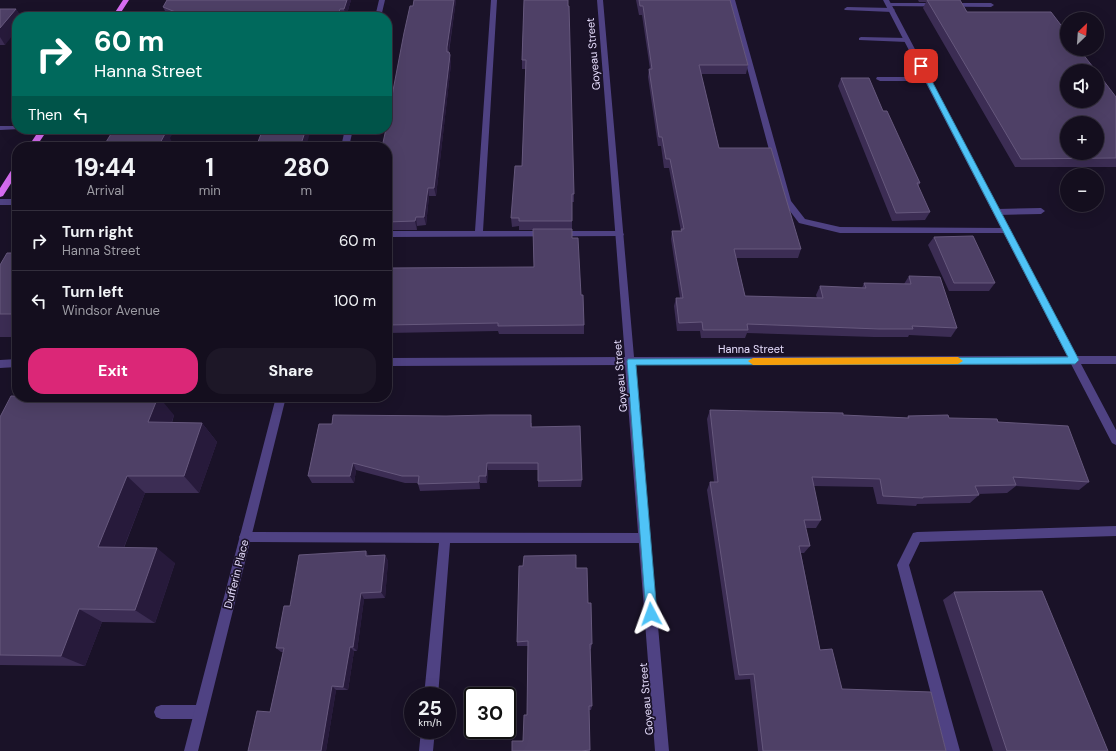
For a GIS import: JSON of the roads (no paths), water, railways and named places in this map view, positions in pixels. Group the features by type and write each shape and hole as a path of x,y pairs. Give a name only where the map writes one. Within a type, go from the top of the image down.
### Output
{"main road":[{"path":"118,12 126,0"},
{"path":"1,191 12,175"}],"street":[{"path":"379,12 382,0"},
{"path":"479,234 494,0"},
{"name":"Goyeau Street","path":"600,0 662,751"},
{"path":"732,0 787,202 802,222 840,230 1008,231"},
{"path":"889,5 1116,440"},
{"path":"846,8 889,5 991,5"},
{"path":"861,39 907,40"},
{"path":"880,78 928,79"},
{"path":"0,128 12,128"},
{"path":"0,202 12,202"},
{"path":"997,212 1040,211"},
{"path":"392,234 620,234"},
{"name":"Hanna Street","path":"392,362 1116,360"},
{"path":"0,364 12,364"},
{"name":"Dufferin Place","path":"191,751 280,402"},
{"path":"953,751 903,565 917,537 1116,531"},
{"path":"432,687 445,537"},
{"path":"245,538 645,538"},
{"path":"161,712 200,712"},
{"path":"426,751 427,739"}]}
